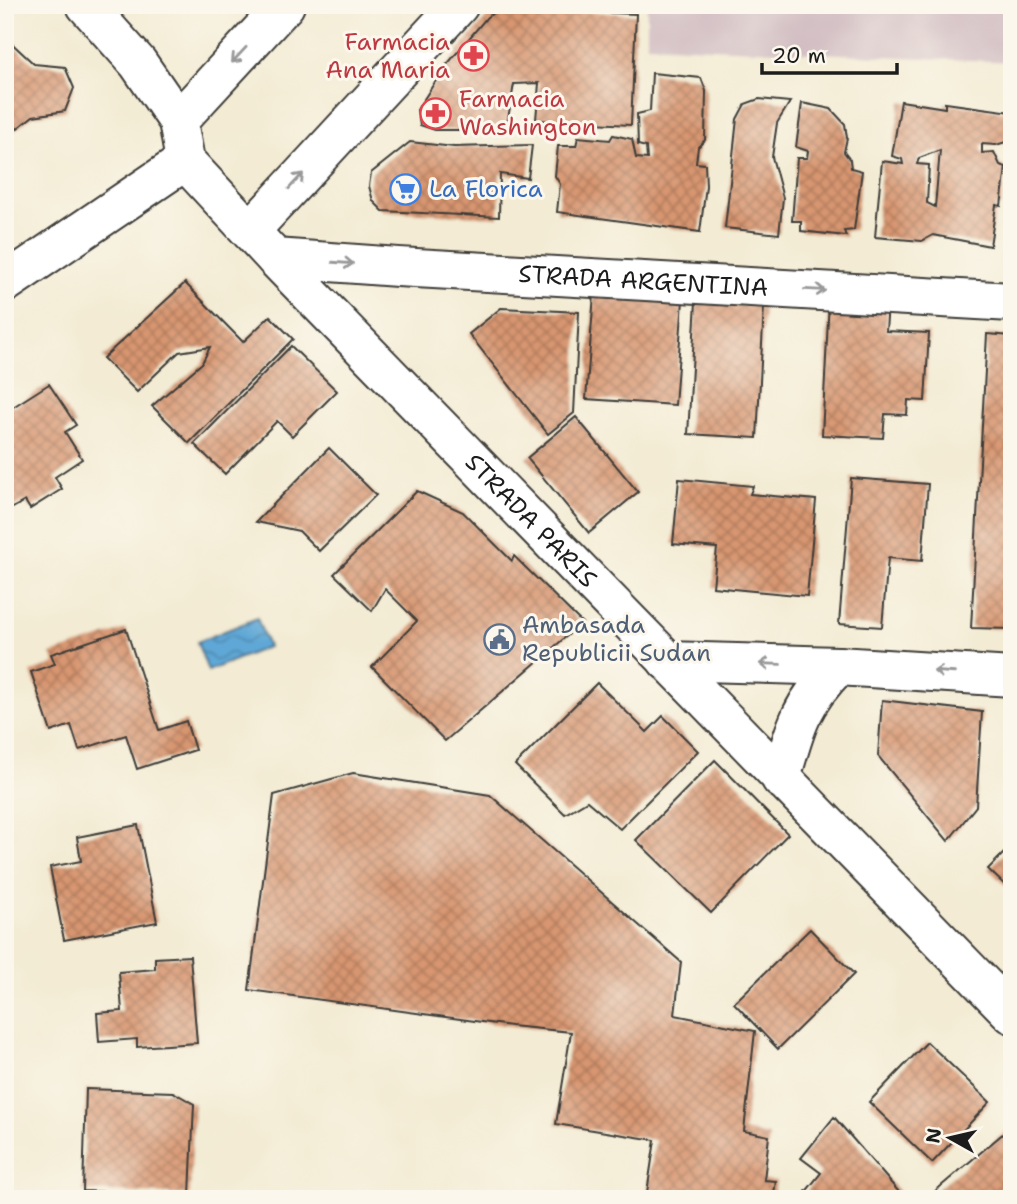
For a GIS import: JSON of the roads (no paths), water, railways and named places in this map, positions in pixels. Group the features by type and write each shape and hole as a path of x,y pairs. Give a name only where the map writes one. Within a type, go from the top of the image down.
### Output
{"street":[{"path":"5,284 185,161 178,121 138,63 86,5"},
{"path":"178,121 285,5"},
{"path":"262,244 459,5"},
{"name":"STRADA PARIS","path":"185,161 262,244 1012,1014"},
{"name":"STRADA ARGENTINA","path":"262,244 398,267 1012,302"},
{"path":"667,661 838,666 1012,677"},
{"path":"781,779 802,712 818,687 838,666"}],"water":[{"path":"257,618 268,647 208,671 197,642"}],"place":[{"name":"Farmacia Ana Maria","path":"473,56"},
{"name":"Farmacia Washington","path":"436,113"},
{"name":"La Florica","path":"406,189"},
{"name":"Ambasada Republicii Sudan","path":"499,639"}]}
